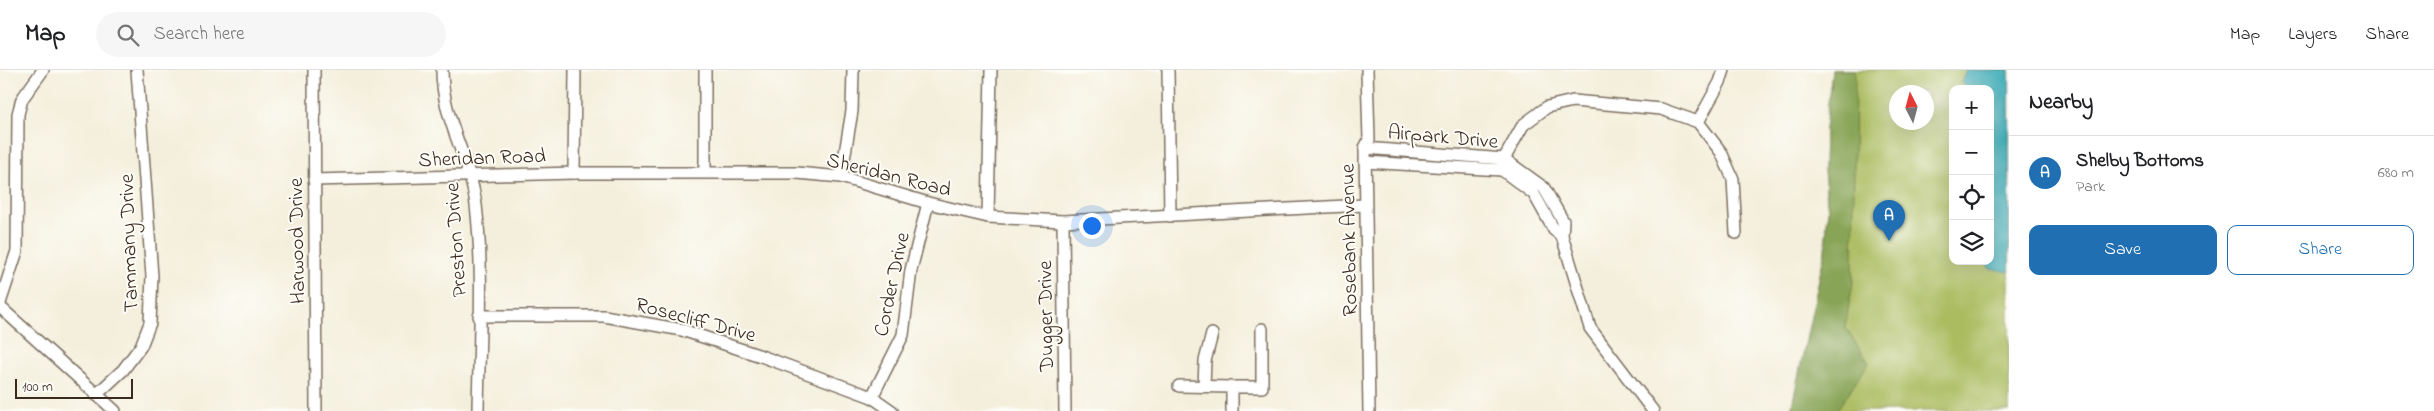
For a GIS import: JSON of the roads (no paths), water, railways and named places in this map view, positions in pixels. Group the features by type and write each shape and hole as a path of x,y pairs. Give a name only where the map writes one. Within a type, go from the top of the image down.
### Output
{"street":[{"path":"0,303 18,251 18,114 22,99 43,70"},
{"name":"Tammany Drive","path":"96,395 123,370 141,346 150,323 152,276 137,70"},
{"name":"Harwood Drive","path":"314,70 316,411"},
{"name":"Preston Drive","path":"442,70 442,88 448,117 471,176 477,223 479,316 478,411"},
{"path":"574,173 575,70"},
{"path":"705,70 705,172"},
{"path":"841,177 852,111 853,70"},
{"path":"988,216 991,70"},
{"path":"1168,70 1170,216"},
{"name":"Rosebank Avenue","path":"1367,70 1368,140 1366,148 1365,205 1369,411"},
{"path":"1698,122 1720,82 1724,70"},
{"path":"1503,165 1523,125 1547,106 1573,101 1661,109 1698,122 1721,152 1733,179 1736,233"},
{"name":"Airpark Drive","path":"1366,148 1503,165 1534,194 1554,230 1562,236 1590,328 1654,411"},
{"name":"Airpark Drive","path":"1366,162 1503,165"},
{"name":"Sheridan Road","path":"314,180 574,173 797,173 841,177 928,203 988,216 1063,221 1365,205"},
{"name":"Corder Drive","path":"872,397 903,335 911,270 928,203"},
{"name":"Dugger Drive","path":"1063,221 1065,411"},
{"path":"0,307 115,411"},
{"name":"Rosecliff Drive","path":"479,316 604,316 637,320 682,330 761,356 872,397 892,411"},
{"path":"1178,386 1262,387 1262,329"},
{"path":"1204,386 1205,361 1212,334"},
{"path":"1232,386 1232,411"}],"water":[{"path":"1967,70 2009,70 2009,272 1989,268 1988,265 1994,265 1994,85 1964,85 1962,82"}],"place":[{"name":"Shelby Bottoms","path":"1889,241"}]}
